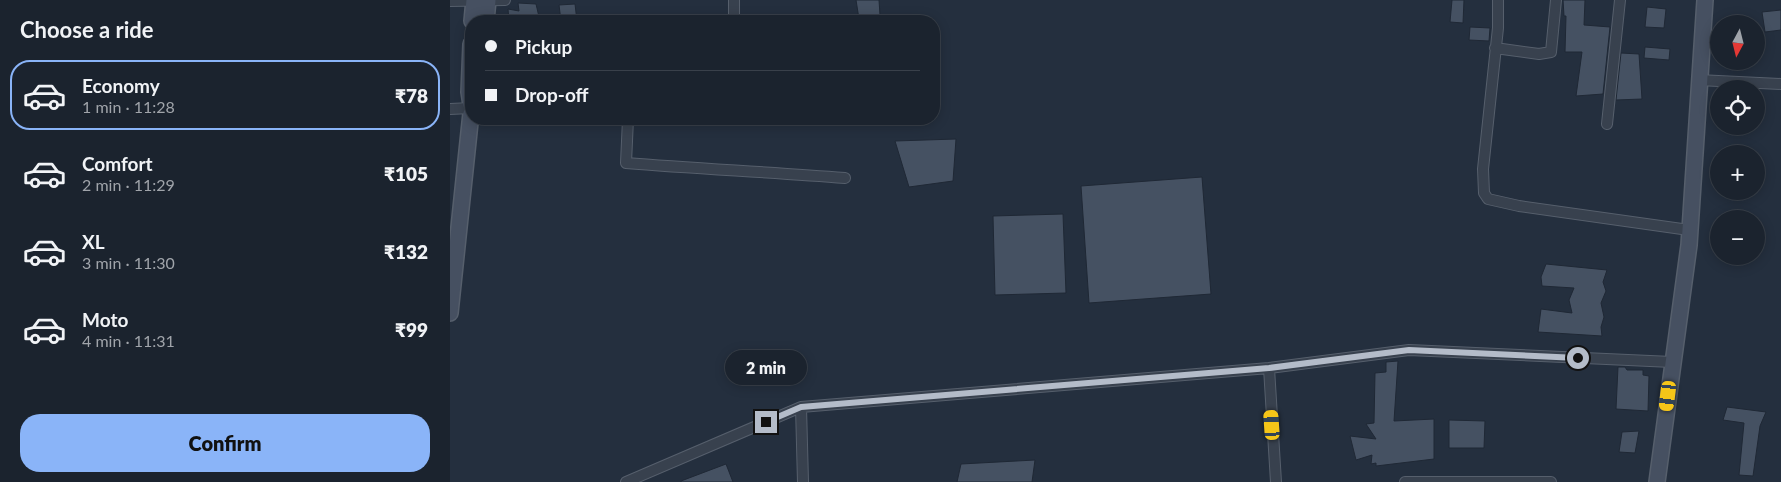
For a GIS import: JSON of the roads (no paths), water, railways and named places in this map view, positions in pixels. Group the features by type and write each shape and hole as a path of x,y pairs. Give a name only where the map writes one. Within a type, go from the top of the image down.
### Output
{"street":[{"path":"450,1 505,0"},
{"path":"734,0 734,15"},
{"path":"1498,0 1483,169 1484,193 1488,199 1519,206 1689,230"},
{"path":"1495,48 1539,54 1551,52 1556,0"},
{"path":"1607,124 1620,0"},
{"path":"1657,482 1689,230 1705,0"},
{"path":"475,15 481,1"},
{"path":"481,1 484,15"},
{"path":"1698,80 1781,84"},
{"path":"450,109 465,108"},
{"path":"450,314 470,125"},
{"path":"628,125 626,163 845,178"},
{"path":"626,482 801,407 1269,368 1409,350 1672,362"},
{"path":"1269,368 1276,482"},
{"path":"801,407 803,482"},
{"path":"1405,482 1551,482"}]}
